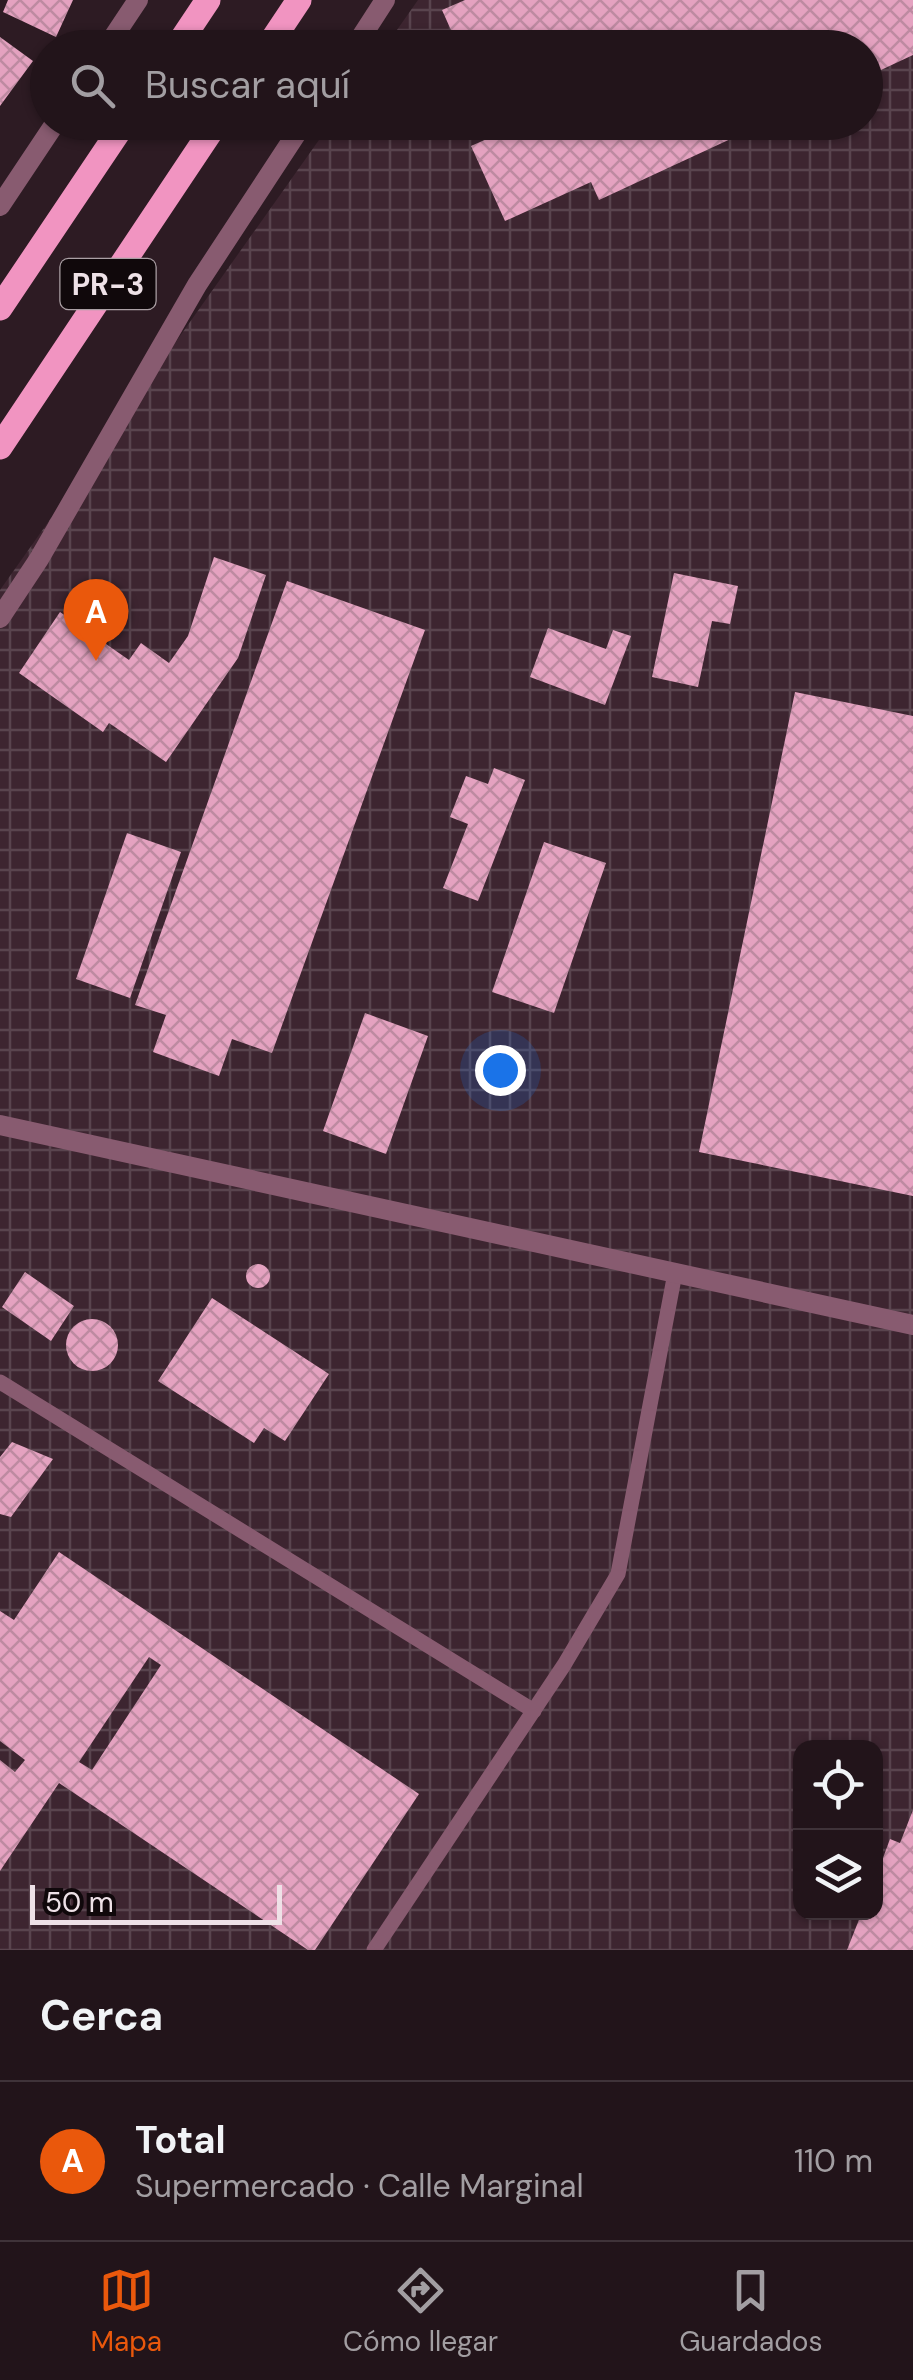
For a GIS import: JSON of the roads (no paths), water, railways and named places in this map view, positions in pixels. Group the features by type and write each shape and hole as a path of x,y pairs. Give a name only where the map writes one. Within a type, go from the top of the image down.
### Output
{"main road":[{"path":"188,30 208,0"},
{"path":"279,30 299,0"},
{"name":"PR-3","path":"0,308 113,140"},
{"name":"PR-3","path":"0,446 205,140"}],"street":[{"path":"118,30 138,0"},
{"path":"366,30 385,0"},
{"path":"0,206 44,140"},
{"path":"0,618 39,560 196,286 292,140"},
{"path":"0,1126 913,1326"}],"lane":[{"path":"374,1950 534,1711 618,1574 675,1273"},
{"path":"0,1382 534,1711"}],"place":[{"name":"Total","path":"96,661"}]}
